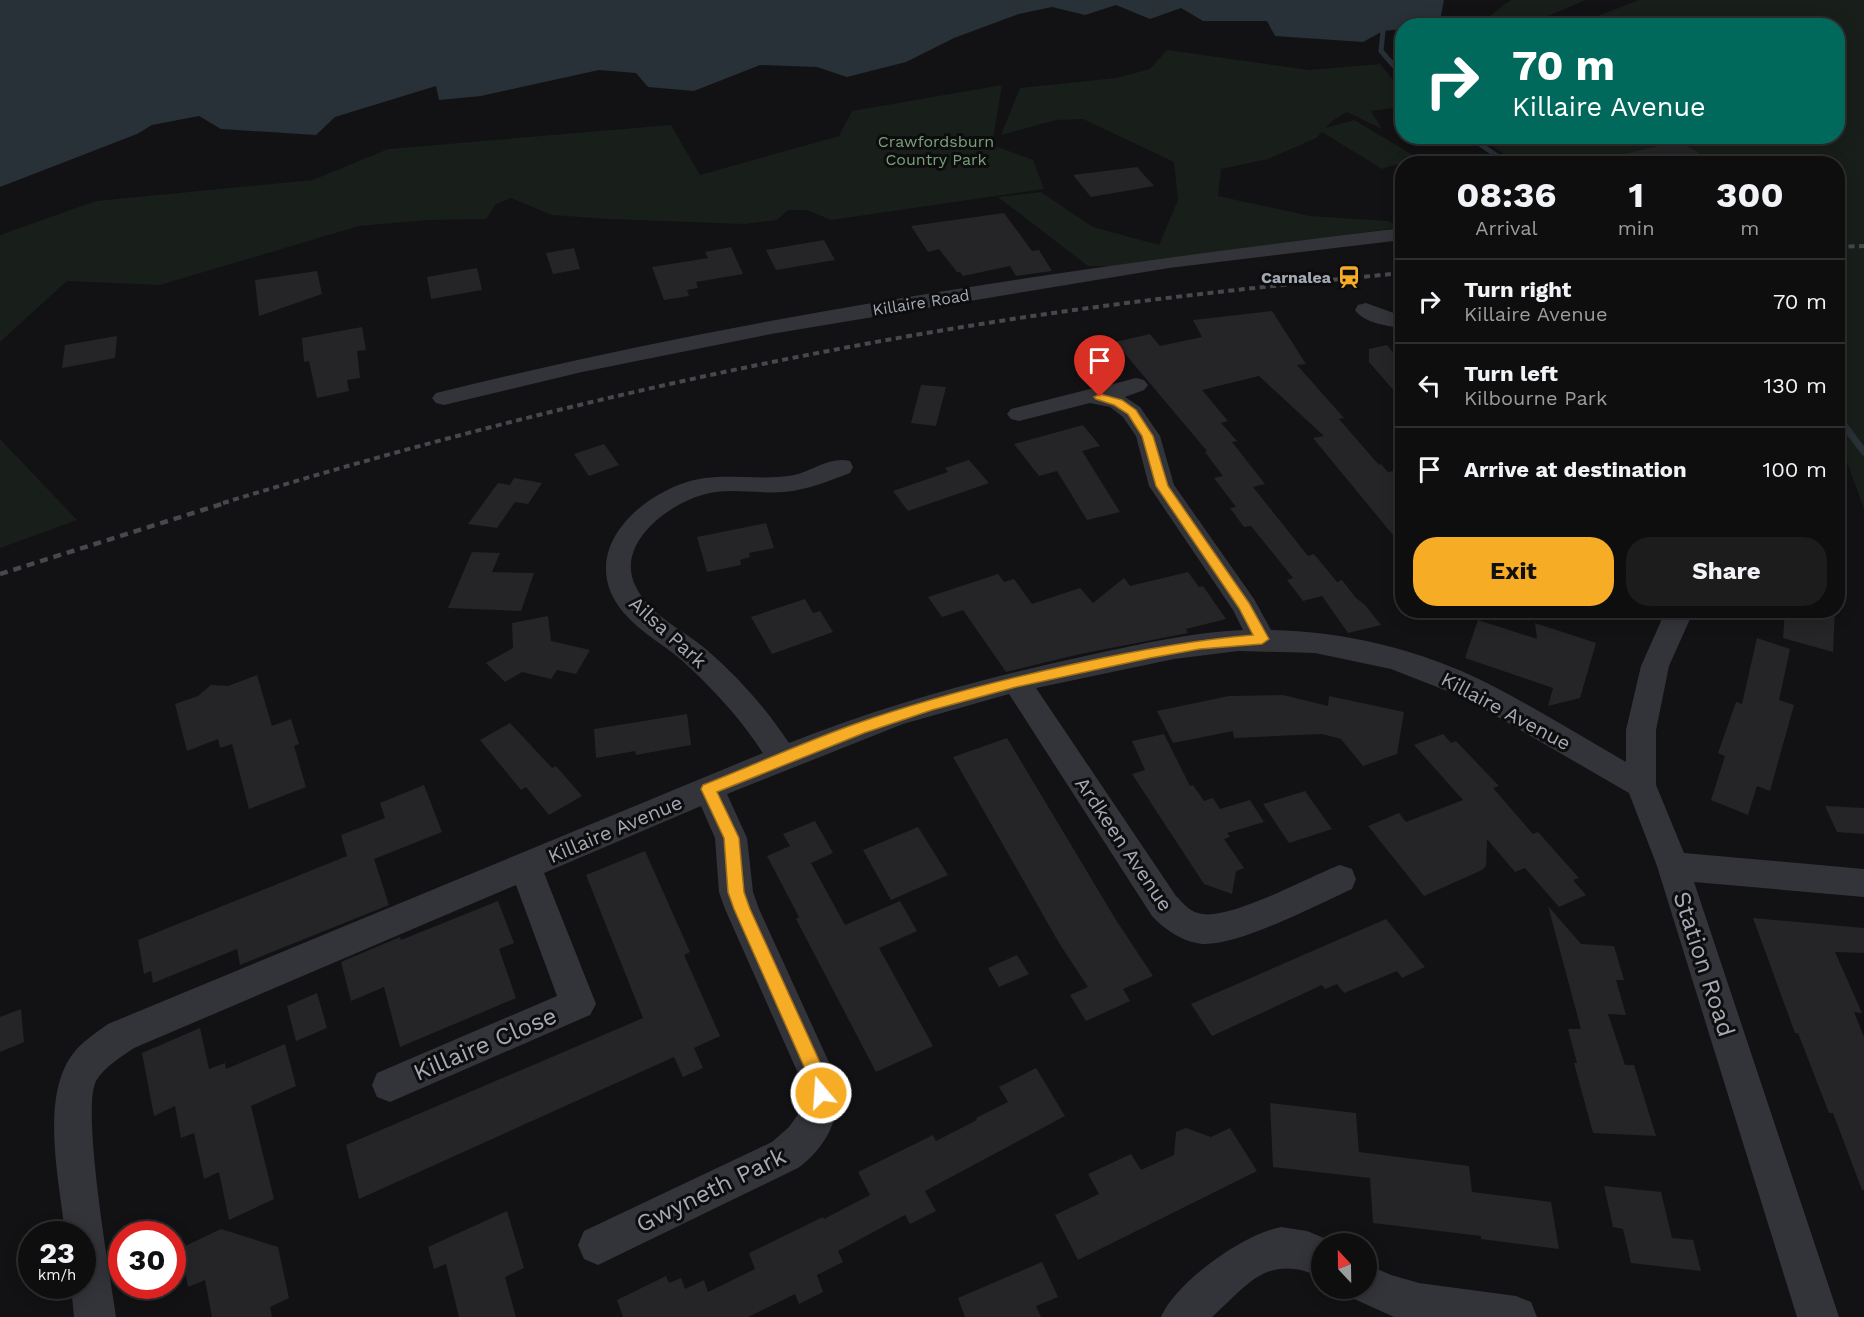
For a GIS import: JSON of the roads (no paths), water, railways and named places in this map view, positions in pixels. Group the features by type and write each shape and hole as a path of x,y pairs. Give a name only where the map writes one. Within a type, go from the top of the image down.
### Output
{"street":[{"name":"Killaire Road","path":"444,398 582,365 771,327 1169,262 1395,235"},
{"path":"1366,310 1385,319 1395,321"},
{"path":"1109,399 1118,390 1137,385"},
{"path":"1020,414 1090,396 1109,399 1126,407 1148,436 1162,486 1244,606 1262,639"},
{"name":"Ailsa Park","path":"783,759 750,710 696,657 630,602 620,578 621,553 626,540 645,515 675,496 692,489 725,482 769,484 804,481 841,467"},
{"name":"Station Road","path":"1676,618 1655,666 1641,730 1641,785 1673,866 1818,1317"},
{"name":"Killaire Avenue","path":"95,1317 72,1124 73,1097 82,1067 99,1051 121,1036 709,789 896,715 1016,682 1200,644 1262,639 1315,643 1357,650 1400,661 1448,678 1475,690 1641,785"},
{"name":"Ardkeen Avenue","path":"1016,682 1164,906 1180,921 1203,929 1226,927 1340,879"},
{"name":"Gwyneth Park","path":"598,1245 785,1155 809,1134 820,1107 819,1080 736,892 731,838 709,789"},
{"path":"1673,866 1864,883"},
{"name":"Killaire Close","path":"390,1084 578,1004 525,867"},
{"path":"1182,1317 1256,1254 1269,1248 1284,1246 1311,1253"},
{"path":"1377,1290 1383,1294 1424,1303 1516,1317"}],"waterway":[{"path":"1383,31 1381,51 1395,67"},
{"path":"1480,144 1497,156"},
{"path":"1845,426 1864,452"}],"railway":[{"path":"1845,247 1864,246"},
{"path":"223,503 319,474 511,422 608,398 803,356 902,337 1100,306 1395,274"},
{"path":"0,574 228,502"}],"place":[{"name":"Carnalea","path":"1349,277"}],"park label":[{"name":"Crawfordsburn Country Park","path":"936,150"}]}
